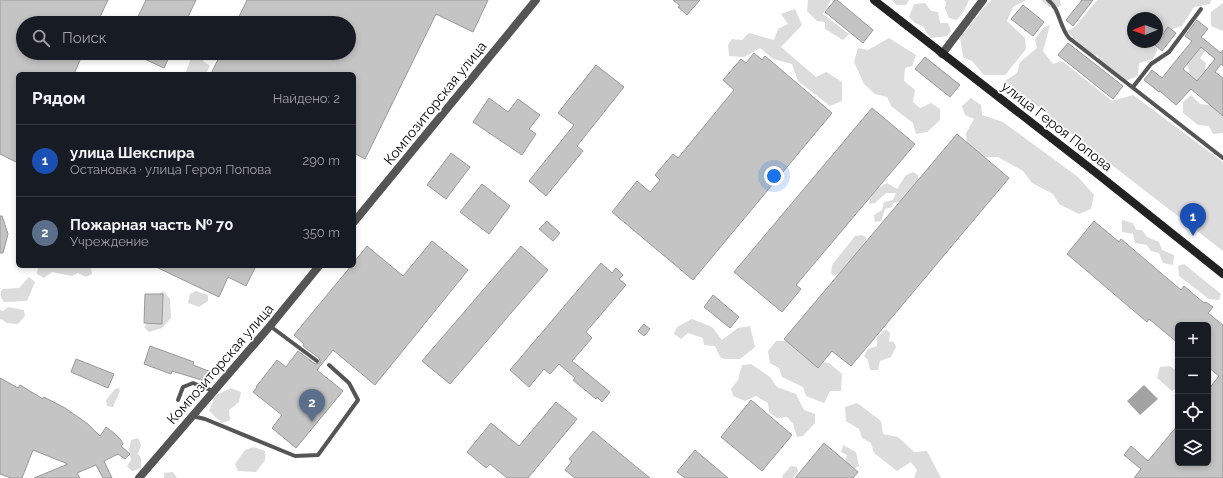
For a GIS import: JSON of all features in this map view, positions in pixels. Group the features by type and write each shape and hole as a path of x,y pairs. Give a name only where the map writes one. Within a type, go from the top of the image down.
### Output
{"street":[{"name":"Композиторская улица","path":"356,220 536,0"},
{"name":"улица Героя Попова","path":"874,0 1223,274"},
{"path":"942,54 983,0"},
{"name":"Композиторская улица","path":"140,478 270,326 317,268"}],"lane":[{"path":"1048,0 1055,5 1064,32 1069,38 1223,158"},
{"path":"1133,87 1151,64 1169,52 1201,9"},
{"path":"270,326 317,361"},
{"path":"192,416 295,456 318,454 358,400 349,383 329,365"},
{"path":"178,400 183,387 193,383 213,391"}],"shaded area":[{"path":"808,0 831,0 823,14 849,34 843,40 825,29 825,22 817,21 807,11"},
{"path":"892,0 909,0 906,5 896,5"},
{"path":"944,0 969,0 964,11 957,20 949,18 945,8 946,2"},
{"path":"992,0 1026,0 1013,7 1007,21 1025,38 1026,49 1005,75 984,75 972,61 963,57 960,37 983,8"},
{"path":"1042,0 1060,0 1061,6 1053,9"},
{"path":"1097,0 1211,0 1210,4 1194,7 1182,26 1163,32 1163,12 1127,12 1127,48 1157,48 1157,51 1153,59 1139,63 1138,76 1123,82 1102,67 1098,56 1089,54 1067,31 1075,27"},
{"path":"925,3 931,11 938,12 940,23 948,23 951,31 947,36 932,38 927,34 924,27 915,23 909,17 914,4"},
{"path":"1223,3 1223,31 1211,26 1211,12"},
{"path":"795,9 802,25 781,47 816,77 826,72 842,82 842,101 830,106 798,81 792,64 773,59 760,48 744,57 729,56 728,45 732,39 742,40 749,33 774,40 778,29 788,24 781,14"},
{"path":"1050,25 1043,51 1053,64 1062,61 1112,101 1133,95 1223,162 1223,251 1005,81 1017,73 1020,62 1037,48 1035,39 1044,27"},
{"path":"889,38 916,55 912,66 905,68 904,81 915,90 913,102 920,108 931,103 940,109 940,120 927,132 916,134 913,123 891,106 887,97 875,94 864,84 854,62 858,48 868,50"},
{"path":"1205,44 1206,50 1200,58 1206,63 1204,76 1215,86 1187,83 1189,70 1185,61 1187,53"},
{"path":"203,60 210,66 207,72 186,72 190,61"},
{"path":"1191,95 1200,104 1217,106 1223,113 1223,133 1213,134 1209,126 1198,125 1183,113 1183,102"},
{"path":"971,98 981,105 982,115 1003,122 1078,177 1094,195 1091,209 1079,214 1059,204 1053,194 1032,183 1023,171 998,157 979,157 967,147 966,133 974,119 965,115 962,106"},
{"path":"913,172 918,175 919,184 904,201 893,203 892,207 885,209 881,221 875,222 874,215 882,210 884,202 893,200 896,193 886,193 875,203 869,204 873,194 887,183 897,189 906,175"},
{"path":"1122,220 1133,223 1136,230 1142,230 1147,237 1159,242 1162,250 1174,255 1173,265 1163,263 1159,253 1151,251 1147,245 1135,243 1133,234 1122,232"},
{"path":"862,235 866,237 867,244 844,271 834,276 831,273 832,265 855,236"},
{"path":"1184,264 1221,294 1219,300 1209,299 1179,276 1178,266"},
{"path":"38,268 91,268 92,274 86,277 78,273 72,276 52,272 44,278 37,274"},
{"path":"29,277 35,282 27,301 4,302 1,296 2,289 19,288"},
{"path":"163,291 170,299 171,318 162,328 149,332 144,327 153,317 155,297"},
{"path":"196,291 208,295 208,301 199,307 188,303 190,294"},
{"path":"8,307 24,310 25,316 18,324 7,323 1,319 0,320 0,310 3,311"},
{"path":"692,319 712,327 722,340 738,328 750,326 755,347 740,359 725,359 720,357 715,346 704,345 703,338 688,333 681,339 674,334 677,327"},
{"path":"886,329 890,333 889,342 893,341 896,347 891,357 880,361 878,370 870,370 868,360 864,356 868,349 877,346 877,337"},
{"path":"776,341 797,341 815,361 829,363 842,374 841,391 830,391 824,403 806,396 803,387 782,377 779,368 770,363 768,351"},
{"path":"751,364 770,377 777,387 796,394 804,410 815,414 815,423 803,436 797,437 793,424 787,417 777,418 769,412 768,403 756,396 745,401 733,396 731,389 738,380 742,365"},
{"path":"1170,366 1175,370 1175,389 1172,391 1157,378 1160,367"},
{"path":"1144,385 1158,399 1140,415 1127,401"},
{"path":"119,388 120,391 113,407 107,406 106,400 115,389"},
{"path":"231,388 241,392 239,402 229,410 230,420 222,423 209,411 215,396"},
{"path":"857,403 881,421 883,434 898,437 914,452 927,451 941,478 914,478 917,470 911,462 897,471 874,453 871,443 862,438 859,429 846,421 845,407"},
{"path":"138,438 141,445 138,454 141,458 141,468 132,471 127,466 131,460 129,450 131,440"},
{"path":"843,445 856,452 859,466 851,470 845,462 847,455 841,452"},
{"path":"253,447 265,451 265,460 256,472 238,471 235,464 245,450"},
{"path":"791,466 797,467 798,472 793,478 783,478 782,476"},
{"path":"173,472 177,478 164,478 164,473"}],"building":[{"path":"0,0 108,0 100,16 16,16 16,60 80,60 75,72 16,72 16,162 0,154"},
{"path":"146,0 196,0 188,16 138,16"},
{"path":"247,0 488,0 473,32 436,14 365,159 356,154 356,72 212,72 218,60 356,60 356,16 239,16"},
{"path":"673,0 700,0 687,15"},
{"path":"835,0 837,0 873,30 863,43 825,12"},
{"path":"1082,0 1093,0 1073,26 1066,20"},
{"path":"1023,5 1044,22 1033,36 1011,19"},
{"path":"1197,20 1208,29 1201,37 1221,53 1223,50 1223,66 1221,64 1215,72 1223,78 1223,116 1191,89 1176,105 1144,80 1152,70 1162,78 1192,41 1185,36","holes":["1201,47 1215,59 1197,81 1183,69"]},
{"path":"1168,27 1176,33 1162,51 1159,48 1163,48 1163,34"},
{"path":"1068,43 1123,86 1113,99 1058,55"},
{"path":"754,53 762,60 765,56 832,113 693,280 612,212 637,181 650,192 660,180 655,175 673,154 678,158 734,90 723,80 741,59 746,63"},
{"path":"925,57 960,85 950,97 915,69"},
{"path":"146,60 168,60 164,68"},
{"path":"596,65 624,87 577,146 583,151 546,196 529,181 574,125 558,113"},
{"path":"489,98 508,112 518,99 540,115 529,129 536,134 522,155 473,122"},
{"path":"872,108 915,144 796,285 801,289 782,312 734,272"},
{"path":"957,134 1009,178 851,366 832,351 818,368 784,339"},
{"path":"451,153 470,167 446,199 427,185"},
{"path":"482,184 510,206 489,234 460,212"},
{"path":"0,216 2,216 8,234 3,253 0,253"},
{"path":"547,221 560,233 553,241 539,229"},
{"path":"1094,221 1119,242 1121,239 1181,290 1184,286 1204,303 1206,302 1213,307 1208,313 1223,325 1223,478 1134,478 1141,469 1124,455 1131,446 1148,461 1175,429 1175,466 1211,466 1211,386 1219,376 1211,369 1211,322 1175,322 1175,341 1149,319 1147,322 1067,254"},
{"path":"432,241 468,270 375,385 333,350 317,370 343,391 296,448 272,428 282,415 253,392 256,387 277,360 286,367 298,351 315,364 320,363 319,358 303,346 304,344 294,335 349,268 356,268 356,260 367,246 403,276"},
{"path":"521,246 548,270 450,384 422,361"},
{"path":"601,263 612,273 616,268 623,275 619,279 626,285 586,332 592,338 572,361 610,392 602,402 597,397 596,399 573,380 575,378 559,364 550,374 544,369 529,387 510,370"},
{"path":"158,268 255,268 246,286 228,277 219,297"},
{"path":"145,294 163,294 162,324 144,323"},
{"path":"713,295 739,317 730,328 704,307"},
{"path":"644,324 650,329 644,336 638,331"},
{"path":"150,346 194,362 193,365 211,372 208,382 172,371 171,374 144,364"},
{"path":"76,359 114,374 108,388 71,372"},
{"path":"0,378 18,388 20,385 43,399 44,397 65,408 88,424 100,436 106,427 121,440 123,444 121,446 130,454 125,459 118,454 104,461 112,478 103,478 96,465 77,473 80,478 34,478 68,464 33,450 22,478 11,478 0,474"},
{"path":"751,400 792,435 762,471 721,437"},
{"path":"556,402 577,419 528,478 507,478 490,464 486,468 467,452 491,423 519,446"},
{"path":"593,431 650,478 575,478 565,470 572,461 569,459"},
{"path":"824,443 858,472 853,478 795,478"},
{"path":"695,450 728,478 685,478 677,472"}],"place":[{"name":"улица Шекспира","path":"1193,236"},
{"name":"Пожарная часть № 70","path":"312,422"}]}
